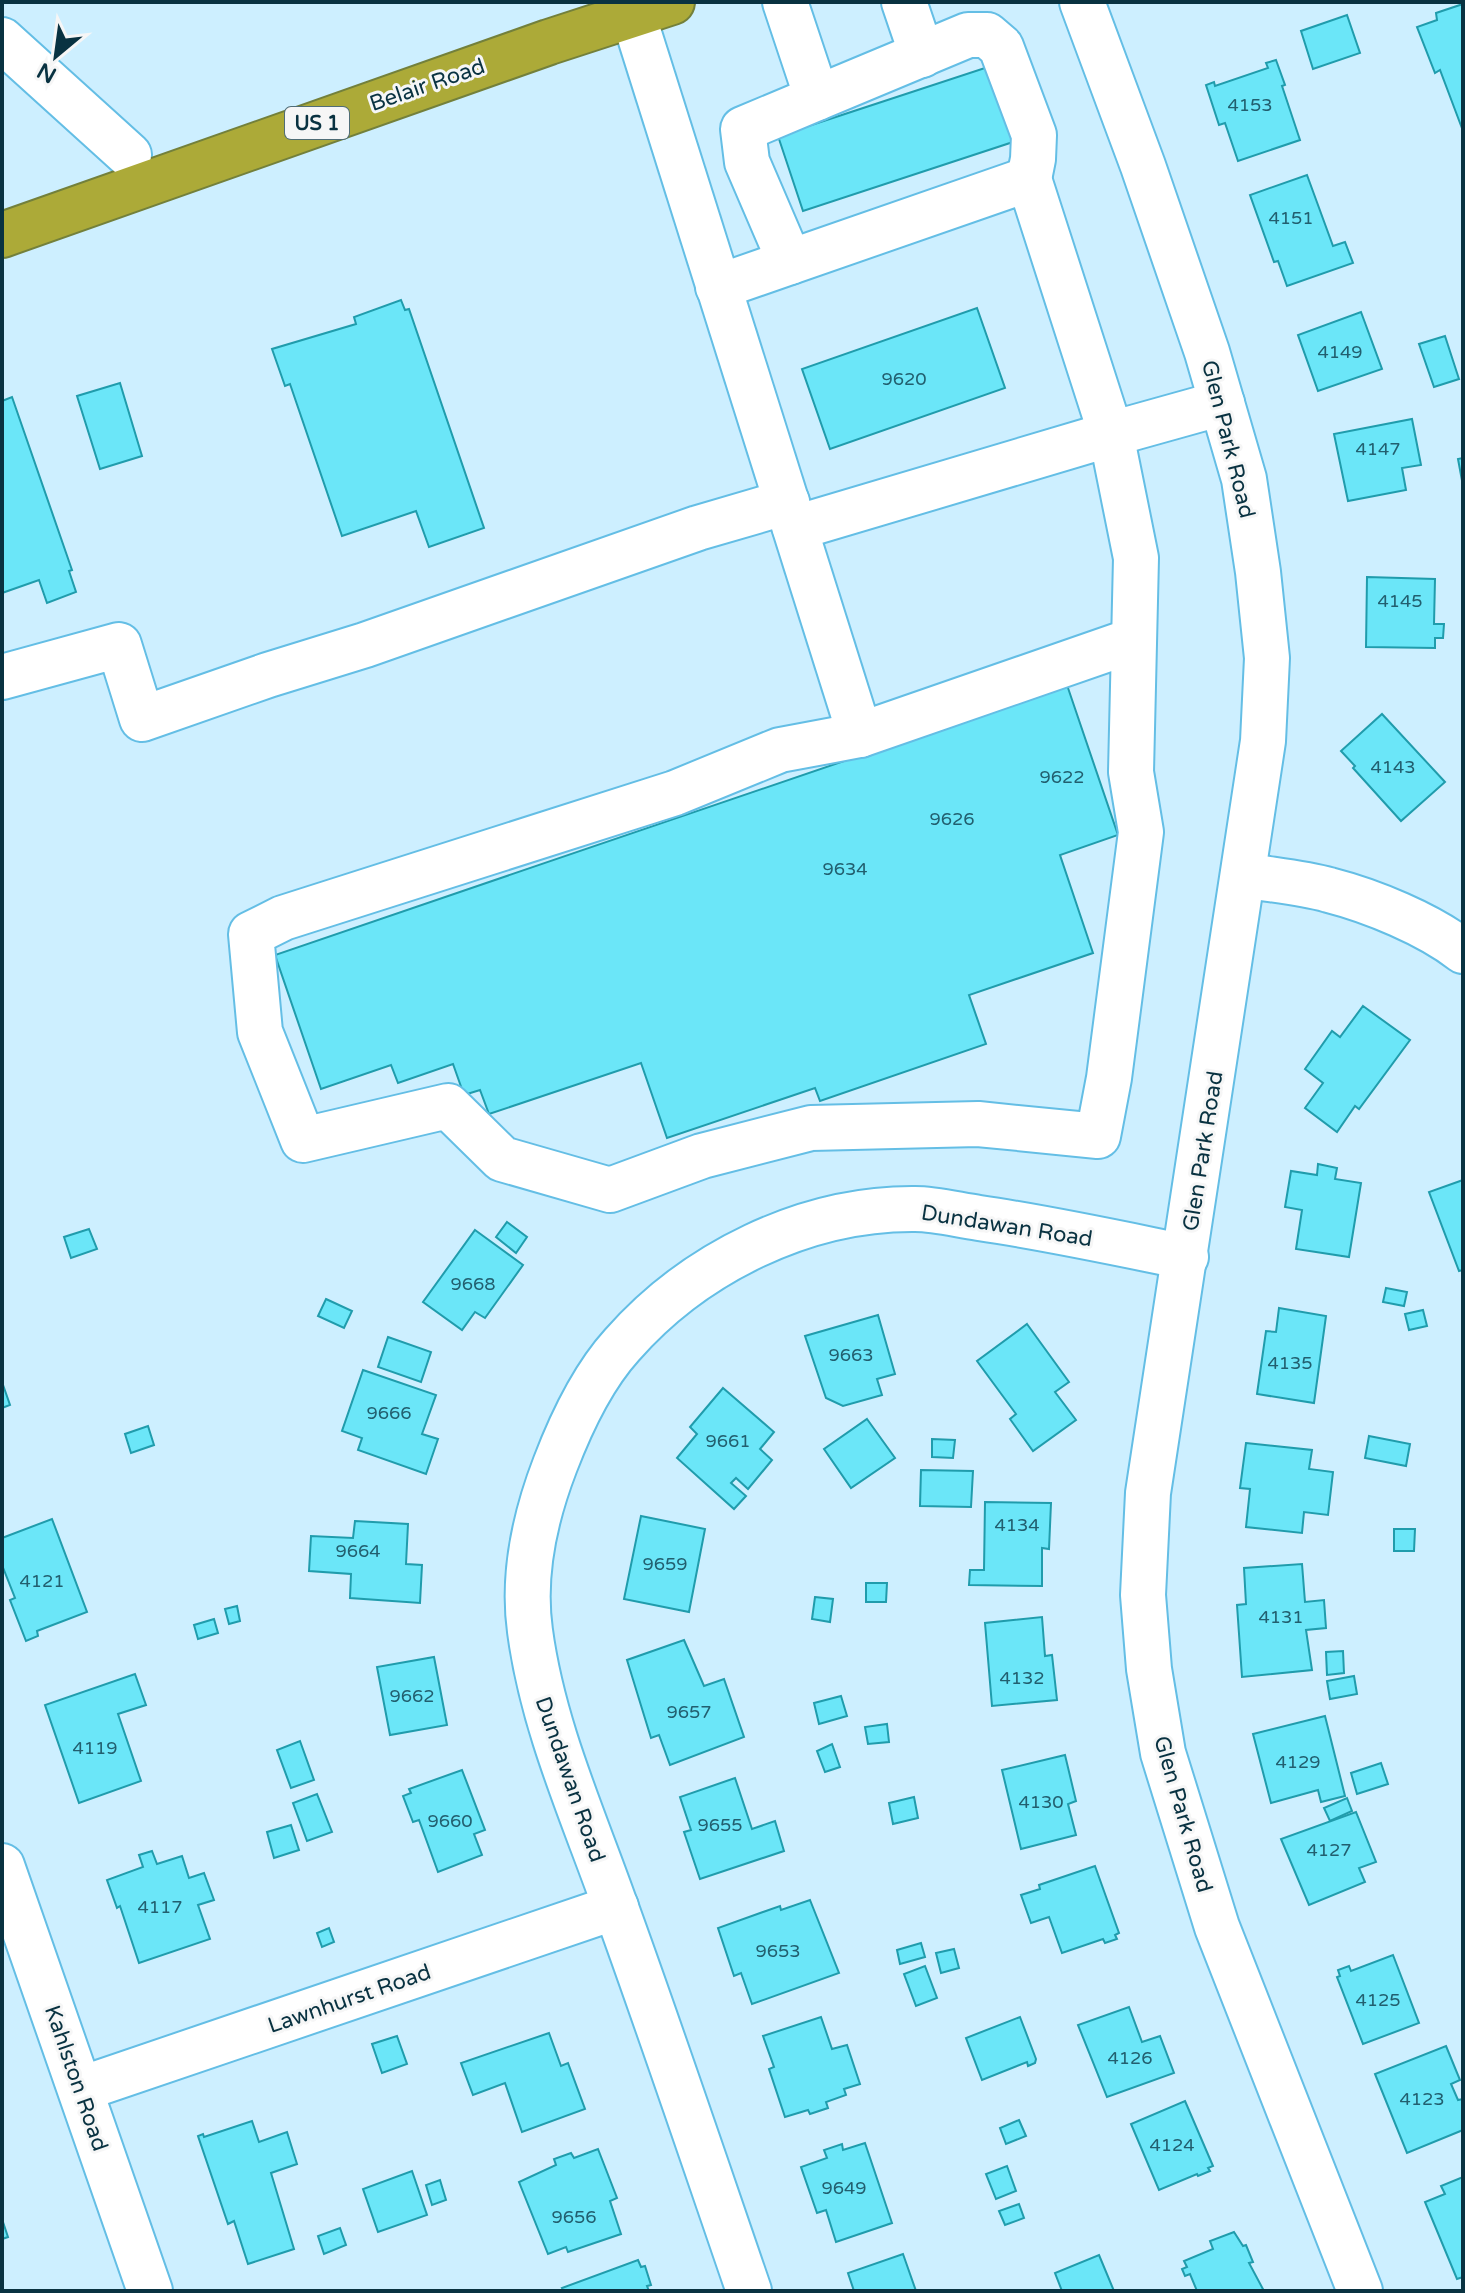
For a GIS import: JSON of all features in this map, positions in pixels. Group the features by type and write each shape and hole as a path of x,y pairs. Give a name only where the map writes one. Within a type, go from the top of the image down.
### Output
{"highway":[{"name":"Belair Road","path":"2,235 645,6"}],"street":[{"path":"785,2 817,98"},
{"path":"904,2 922,55"},
{"name":"Glen Park Road","path":"1082,2 1143,166 1222,403 1244,479 1267,658 1263,741 1148,1493 1143,1595 1149,1669 1163,1753 1217,1927 1360,2291"},
{"path":"645,6 718,287 860,735"},
{"path":"790,262 747,162 743,129 968,35 987,35 1001,47 1034,135 1029,179 1111,434 1136,558 1131,772 1141,832 1109,1078 1098,1136 978,1124 811,1128 702,1156 610,1190 502,1159 448,1106 303,1140 260,1032 251,934 283,918 675,793 780,750 860,735 1134,640"},
{"path":"2,40 129,155"},
{"path":"718,287 1029,179"},
{"path":"2,677 119,645 142,719 365,645 698,528 791,515 1222,403"},
{"path":"1243,875 1329,890 1400,915 1463,951"},
{"name":"Dundawan Road","path":"749,2291 616,1907 552,1734 536,1672 529,1626 528,1584 532,1538 545,1489 573,1421 621,1346 691,1282 783,1232 846,1215 916,1209 1005,1222 1186,1257"},
{"name":"Kahlston Road","path":"2,1866 150,2291"},
{"name":"Lawnhurst Road","path":"81,2089 616,1907"}],"building":[{"path":"1463,4 1463,131 1440,70 1435,73 1417,27 1437,20 1436,13"},
{"path":"1347,15 1360,53 1313,69 1301,31"},
{"path":"1276,60 1300,140 1238,161 1225,123 1219,125 1206,85 1214,82 1215,86 1268,68 1266,63"},
{"path":"994,65 1019,140 803,211 778,136"},
{"path":"1307,175 1333,246 1345,242 1353,263 1287,286 1278,261 1274,262 1250,195"},
{"path":"401,300 405,310 409,309 484,528 429,547 416,511 342,536 290,384 285,386 272,349 356,324 354,317"},
{"path":"977,308 1005,388 830,449 802,369"},
{"path":"1361,312 1382,369 1318,391 1298,335"},
{"path":"1445,336 1459,379 1434,387 1419,344"},
{"path":"120,383 142,456 100,469 77,396"},
{"path":"12,397 72,570 69,571 76,592 47,603 39,580 2,593 2,401"},
{"path":"1412,419 1421,465 1402,468 1406,490 1348,501 1334,434"},
{"path":"1463,458 1463,486 1458,459"},
{"path":"1367,577 1435,579 1434,624 1444,624 1443,638 1435,638 1435,648 1366,647"},
{"path":"1067,685 1118,835 1060,855 1093,953 969,995 986,1044 820,1101 815,1088 667,1138 641,1063 489,1114 480,1090 464,1095 453,1064 398,1083 391,1065 321,1089 275,955"},
{"path":"1382,714 1445,782 1401,821 1341,751"},
{"path":"1363,1006 1410,1040 1359,1109 1355,1106 1337,1132 1305,1108 1323,1083 1305,1069 1332,1031 1340,1037"},
{"path":"1318,1164 1337,1168 1335,1179 1361,1183 1349,1257 1296,1249 1302,1210 1285,1207 1291,1171 1317,1175"},
{"path":"1463,1180 1463,1270 1459,1271 1429,1192"},
{"path":"507,1222 527,1237 516,1253 496,1237"},
{"path":"89,1229 97,1249 71,1258 64,1237"},
{"path":"475,1230 523,1265 485,1318 475,1312 462,1330 423,1302"},
{"path":"1386,1288 1407,1292 1404,1306 1383,1302"},
{"path":"326,1299 352,1311 344,1328 318,1316"},
{"path":"1279,1308 1326,1316 1314,1403 1257,1394 1266,1331 1276,1332"},
{"path":"1423,1310 1427,1326 1409,1330 1405,1314"},
{"path":"878,1315 895,1374 877,1379 882,1395 843,1406 826,1398 805,1336"},
{"path":"1027,1324 1069,1382 1055,1392 1076,1420 1033,1451 1010,1419 1016,1414 977,1361"},
{"path":"388,1337 431,1352 421,1382 378,1367"},
{"path":"363,1370 436,1395 422,1434 438,1439 426,1474 358,1450 362,1438 342,1431"},
{"path":"2,1382 10,1405 2,1408"},
{"path":"723,1388 774,1432 760,1449 772,1460 748,1489 736,1478 731,1483 746,1496 734,1509 677,1458 697,1434 690,1427"},
{"path":"867,1419 895,1458 851,1488 824,1449"},
{"path":"148,1426 154,1445 131,1453 125,1434"},
{"path":"1369,1436 1410,1444 1406,1466 1365,1458"},
{"path":"932,1439 955,1440 953,1458 932,1457"},
{"path":"1246,1443 1312,1450 1309,1469 1333,1472 1328,1515 1304,1512 1302,1533 1246,1527 1250,1489 1240,1488"},
{"path":"921,1470 973,1471 971,1507 920,1506"},
{"path":"985,1502 1051,1503 1049,1549 1042,1548 1042,1586 969,1585 970,1570 984,1570"},
{"path":"641,1516 705,1529 689,1612 624,1599"},
{"path":"52,1519 87,1612 37,1631 38,1636 26,1641 10,1600 15,1598 2,1565 2,1538"},
{"path":"355,1521 408,1524 406,1564 422,1565 420,1603 350,1598 351,1574 309,1571 311,1536 353,1538"},
{"path":"1394,1529 1415,1529 1414,1551 1394,1551"},
{"path":"1302,1564 1305,1602 1324,1600 1326,1628 1306,1630 1312,1670 1242,1677 1237,1605 1246,1604 1244,1568"},
{"path":"866,1583 887,1583 886,1602 866,1602"},
{"path":"815,1597 833,1599 830,1622 812,1619"},
{"path":"237,1606 240,1621 229,1624 225,1609"},
{"path":"1042,1617 1045,1656 1052,1655 1057,1700 992,1706 985,1623"},
{"path":"214,1619 218,1633 198,1639 194,1625"},
{"path":"684,1640 704,1686 724,1679 744,1737 670,1765 659,1735 651,1738 627,1660"},
{"path":"1343,1651 1344,1673 1327,1675 1326,1652"},
{"path":"434,1657 447,1725 390,1735 377,1667"},
{"path":"135,1674 146,1705 118,1714 141,1781 79,1803 45,1705"},
{"path":"1354,1676 1357,1694 1330,1699 1327,1681"},
{"path":"841,1696 847,1716 819,1724 814,1703"},
{"path":"1325,1716 1345,1796 1321,1802 1318,1790 1271,1803 1253,1734"},
{"path":"887,1724 889,1742 868,1744 865,1727"},
{"path":"300,1741 314,1780 291,1788 277,1750"},
{"path":"832,1744 840,1767 825,1772 817,1751"},
{"path":"1065,1755 1076,1801 1068,1804 1076,1835 1021,1849 1002,1770"},
{"path":"1381,1763 1388,1784 1357,1794 1351,1773"},
{"path":"462,1770 485,1830 474,1834 482,1855 438,1872 419,1820 413,1822 403,1796 411,1793 409,1789"},
{"path":"735,1778 752,1829 775,1821 784,1851 700,1879 684,1832 691,1830 680,1797"},
{"path":"317,1794 332,1832 307,1841 293,1803"},
{"path":"914,1797 918,1818 893,1824 889,1803"},
{"path":"1347,1798 1352,1811 1330,1821 1324,1808"},
{"path":"1356,1812 1376,1862 1359,1868 1365,1882 1309,1905 1281,1839"},
{"path":"291,1825 299,1850 274,1858 267,1832"},
{"path":"152,1851 157,1864 182,1856 189,1878 204,1873 214,1900 198,1905 210,1939 139,1963 120,1906 117,1908 107,1880 143,1867 139,1855"},
{"path":"1095,1866 1119,1933 1115,1935 1117,1939 1105,1943 1103,1939 1062,1953 1049,1917 1031,1923 1021,1895 1040,1889 1039,1885"},
{"path":"810,1900 839,1973 752,2004 741,1973 734,1976 718,1928 780,1906 781,1910"},
{"path":"329,1928 334,1942 322,1947 317,1933"},
{"path":"921,1943 925,1957 900,1964 897,1950"},
{"path":"954,1949 959,1968 941,1973 936,1953"},
{"path":"1393,1955 1419,2023 1363,2044 1337,1977 1340,1976 1338,1970 1349,1966 1351,1971"},
{"path":"925,1966 937,1998 916,2006 904,1974"},
{"path":"1129,2007 1142,2042 1160,2036 1174,2073 1107,2097 1078,2025"},
{"path":"821,2017 832,2049 847,2045 860,2084 844,2089 846,2095 826,2102 828,2108 785,2117 769,2069 774,2067 763,2036"},
{"path":"1020,2017 1035,2063 1028,2066 1027,2062 982,2080 966,2038"},
{"path":"549,2033 561,2066 568,2063 585,2109 522,2132 505,2083 473,2095 461,2063"},
{"path":"397,2036 407,2064 382,2073 372,2044"},
{"path":"1446,2046 1460,2080 1451,2084 1458,2100 1463,2099 1463,2130 1407,2153 1375,2074"},
{"path":"1185,2101 1213,2166 1208,2168 1210,2171 1159,2190 1131,2124"},
{"path":"1019,2120 1026,2136 1006,2144 1000,2128"},
{"path":"252,2121 259,2142 287,2132 297,2164 271,2173 294,2249 248,2264 234,2221 228,2224 198,2136 203,2134 204,2137"},
{"path":"865,2143 892,2223 836,2242 826,2210 817,2213 801,2167 827,2158 824,2150 842,2144 843,2150"},
{"path":"598,2149 617,2198 610,2201 621,2234 568,2252 566,2247 548,2254 519,2182 556,2165 554,2159 571,2153 574,2158"},
{"path":"1007,2166 1016,2191 996,2199 986,2174"},
{"path":"412,2171 427,2215 378,2232 363,2189"},
{"path":"1463,2177 1463,2277 1457,2279 1425,2202 1445,2194 1441,2186"},
{"path":"440,2180 446,2200 432,2205 426,2185"},
{"path":"1019,2204 1024,2218 1005,2225 999,2211"},
{"path":"2,2219 8,2237 2,2239"},
{"path":"340,2228 346,2245 324,2254 318,2236"},
{"path":"1234,2232 1243,2246 1246,2245 1253,2262 1249,2263 1264,2291 1197,2291 1190,2274 1185,2276 1182,2269 1187,2267 1184,2261 1213,2249 1210,2241"},
{"path":"903,2254 916,2291 854,2291 848,2273"},
{"path":"1099,2255 1114,2291 1062,2291 1055,2273"},
{"path":"638,2260 641,2267 645,2266 651,2285 647,2286 649,2291 564,2291 562,2288"}]}
